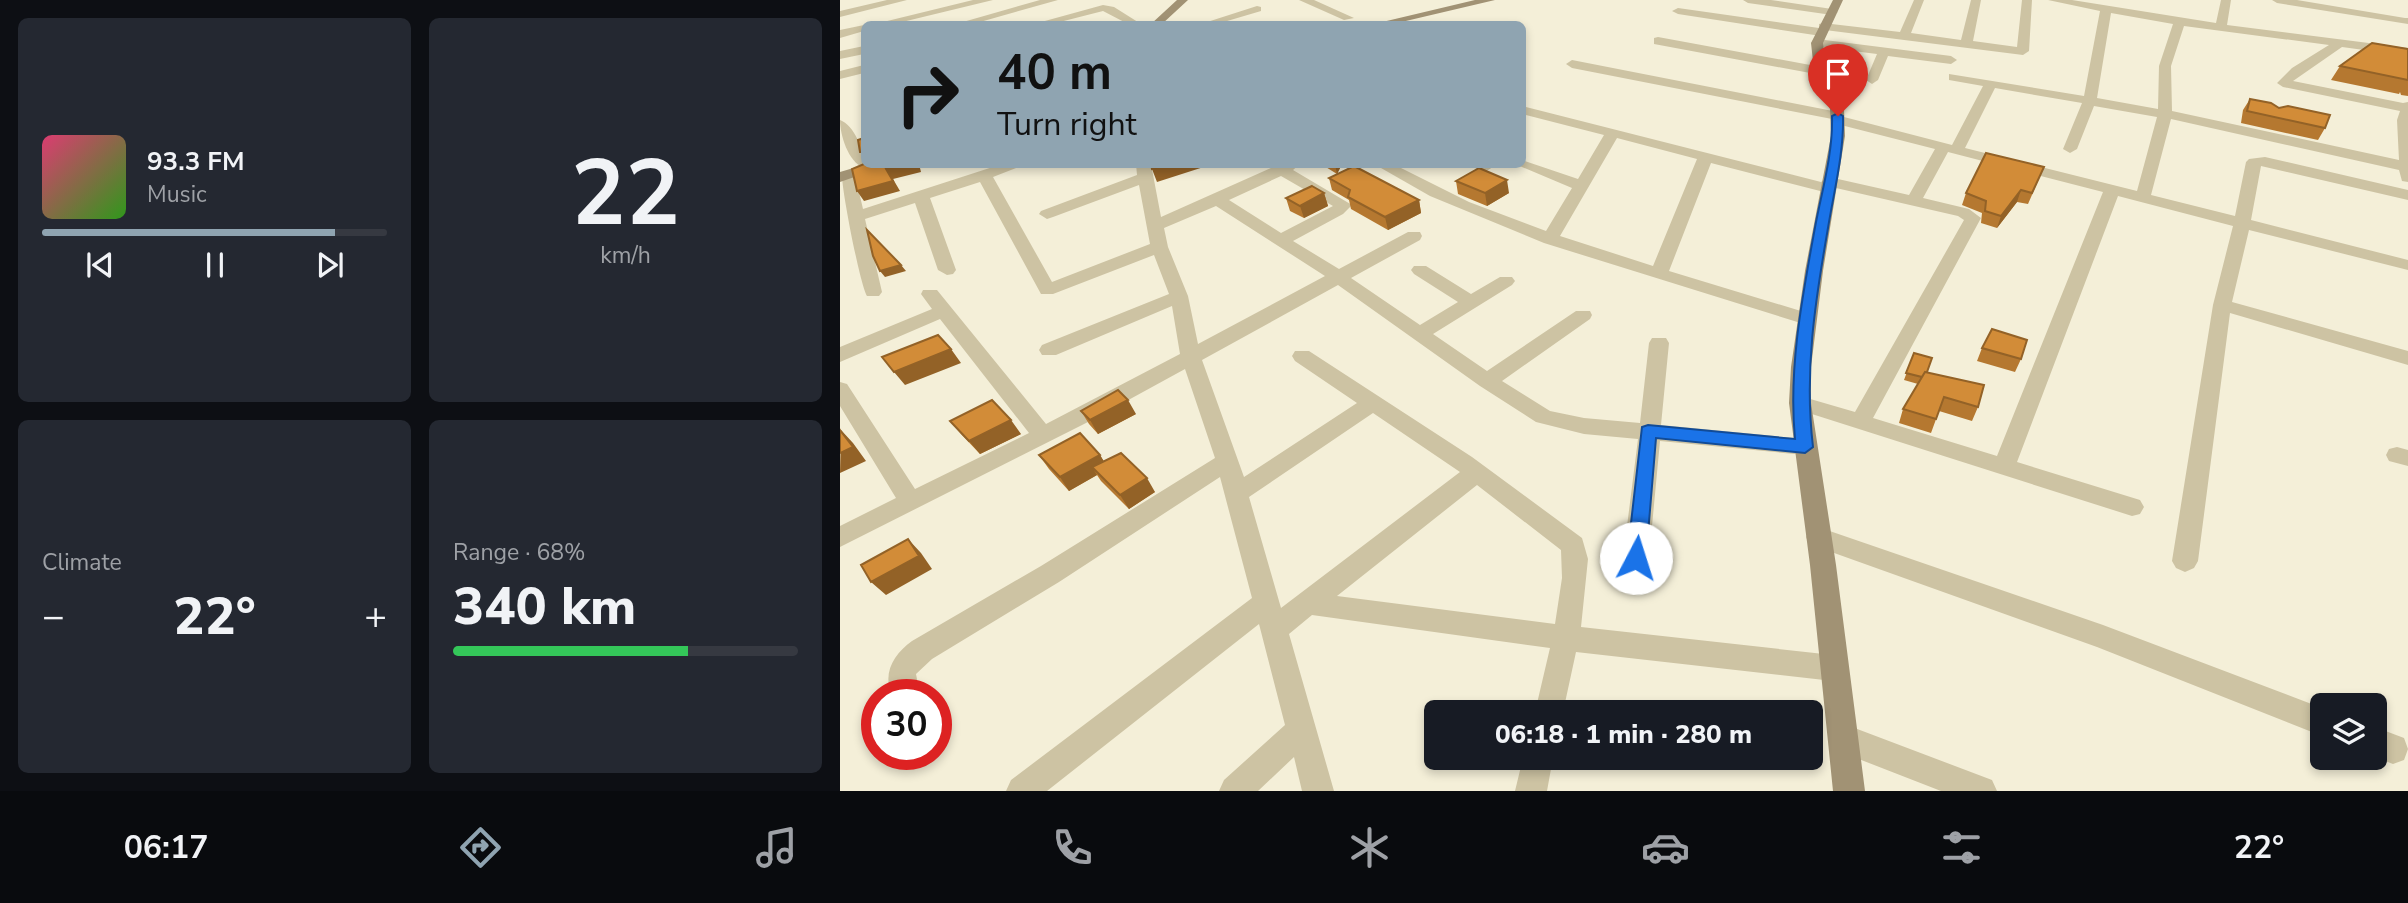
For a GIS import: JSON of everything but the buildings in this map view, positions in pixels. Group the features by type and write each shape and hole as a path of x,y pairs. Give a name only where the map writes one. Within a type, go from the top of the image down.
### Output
{"street":[{"path":"840,14 902,0"},
{"path":"894,21 988,0"},
{"path":"972,21 1034,2 1053,0"},
{"path":"1159,21 1183,0"},
{"path":"1304,0 1348,18"},
{"path":"1394,21 1490,0"},
{"path":"1748,0 1826,22 1904,36 2023,51 2027,0"},
{"path":"1904,36 1919,0"},
{"path":"1966,44 1976,0"},
{"path":"2053,0 2106,10 2152,13 2180,22 2221,27 2405,21"},
{"path":"2221,27 2226,0"},
{"path":"2277,0 2408,52"},
{"path":"1053,21 1107,8 1130,21"},
{"path":"1217,21 1257,9"},
{"path":"2070,149 2090,100 2106,10"},
{"path":"1678,11 1826,22 1884,51 1951,60"},
{"path":"1826,22 1821,71 1832,93 1838,118 1838,136 1807,320 1800,403 1849,791"},
{"path":"2143,197 2165,114 2163,76 2180,22"},
{"path":"2332,24 2281,89 2407,107 2403,120 2408,204"},
{"path":"840,34 861,29"},
{"path":"1658,41 1821,71"},
{"path":"840,55 861,51"},
{"path":"1872,80 1884,51"},
{"path":"1572,64 1838,118 2408,265"},
{"path":"840,75 861,70"},
{"path":"1954,77 2165,114 2407,167"},
{"path":"1914,201 1990,84"},
{"path":"1526,111 1828,185 1970,214 1973,221 1860,422"},
{"path":"840,124 861,157"},
{"path":"1550,239 1612,134"},
{"path":"1659,274 1706,156"},
{"path":"2185,561 2222,305 2255,160 2408,195"},
{"path":"1526,165 1581,186"},
{"path":"861,167 843,176 856,217 873,292"},
{"path":"856,217 1008,168"},
{"path":"985,176 1046,290 1157,237 1217,200 1285,168"},
{"path":"1281,240 1344,205 1288,168"},
{"path":"1388,169 1464,208 1550,239 1807,320"},
{"path":"1046,214 1144,171 1157,237 1179,296 1191,358 1228,461 1318,791"},
{"path":"2004,467 2112,190"},
{"path":"921,196 947,270"},
{"path":"1217,200 1337,276 1529,409 1561,422 1805,447"},
{"path":"840,537 1041,434 1082,416 1413,236"},
{"path":"1420,271 1471,302"},
{"path":"1419,334 1506,281"},
{"path":"930,294 1041,434"},
{"path":"1049,350 1179,296"},
{"path":"2222,305 2408,358"},
{"path":"840,355 943,312"},
{"path":"1487,381 1583,315"},
{"path":"1636,558 1659,343"},
{"path":"1302,355 1476,472 1573,545 1576,569 1552,700"},
{"path":"840,388 910,501"},
{"path":"1236,494 1372,403"},
{"path":"1800,403 2132,507"},
{"path":"900,679 909,659 922,650 1050,574 1228,461"},
{"path":"1022,791 1269,617 1307,603 1476,472"},
{"path":"1818,537 2103,637 2310,717"},
{"path":"1307,603 1565,638 1833,668"},
{"path":"1235,791 1301,730"},
{"path":"1844,739 1981,791"},
{"path":"1531,791 1535,770"}],"route":[{"path":"1636,558 1648,431 1805,447 1801,424 1801,367 1817,250 1838,136 1838,116"}]}
